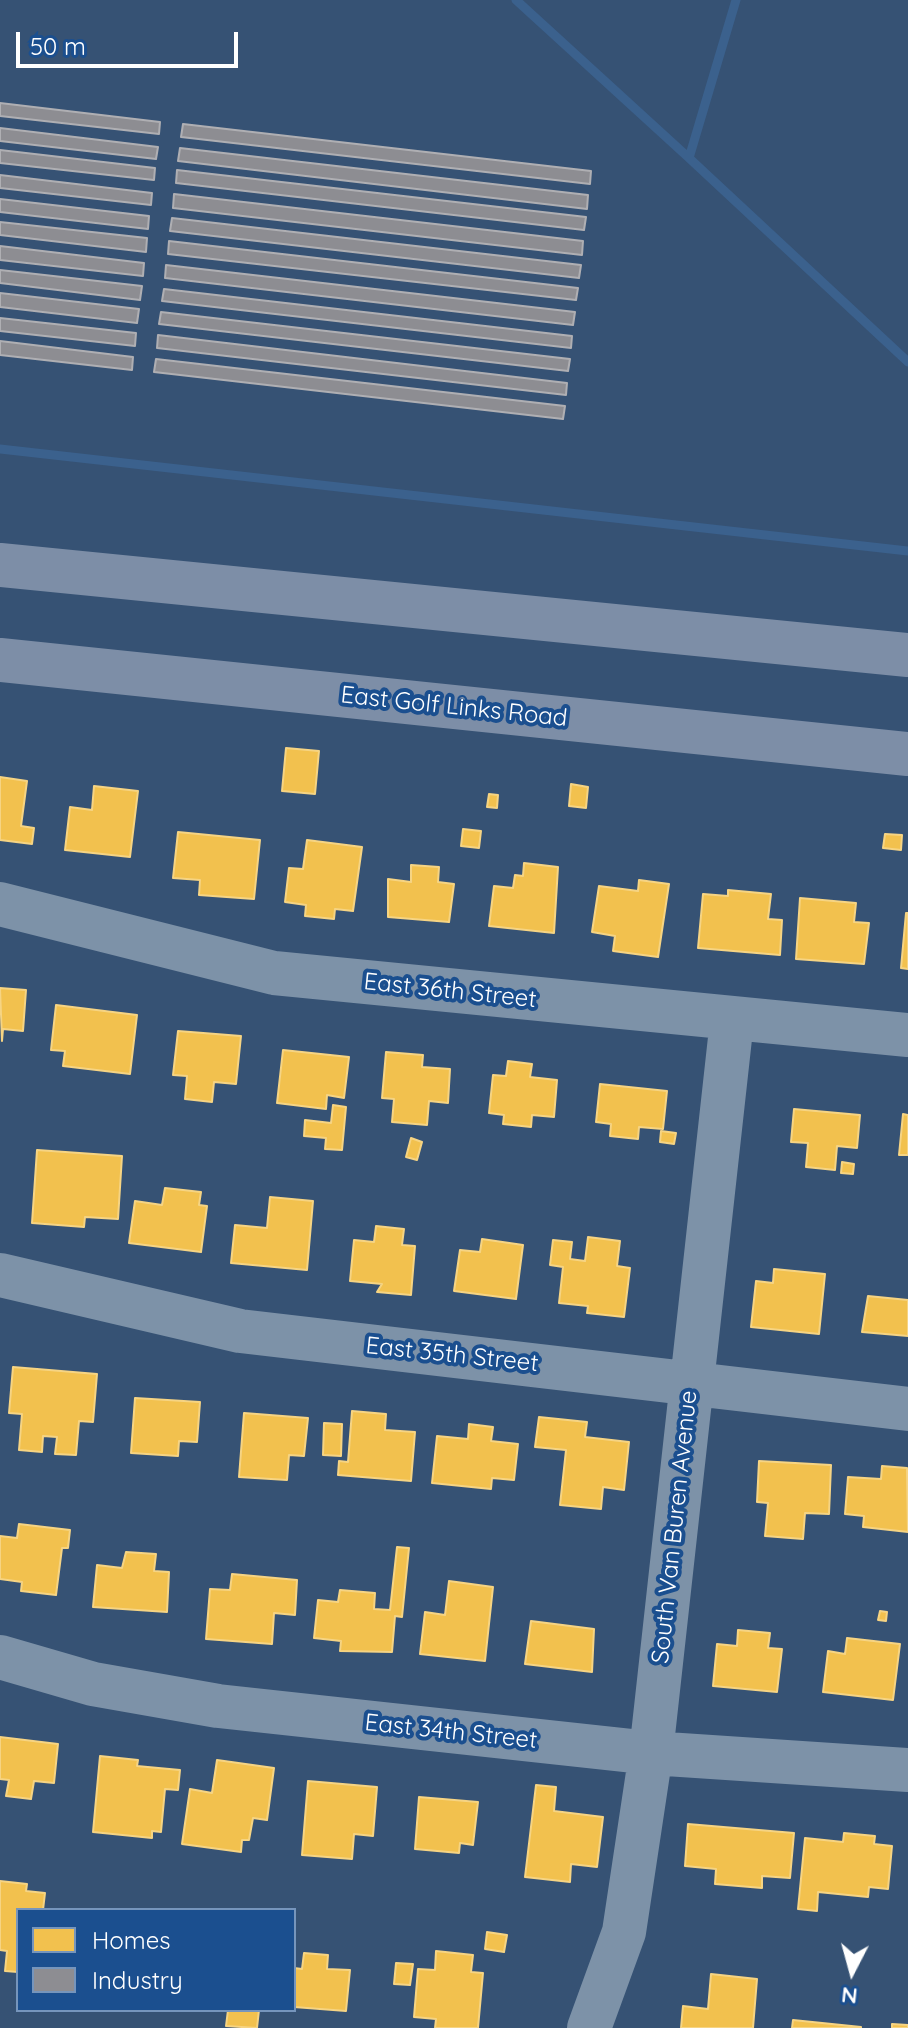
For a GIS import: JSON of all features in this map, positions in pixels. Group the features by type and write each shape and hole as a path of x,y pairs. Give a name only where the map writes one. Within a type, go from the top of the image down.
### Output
{"main road":[{"path":"0,565 908,655"},
{"name":"East Golf Links Road","path":"0,660 908,754"}],"street":[{"name":"East 36th Street","path":"0,904 274,973 908,1035"},
{"name":"South Van Buren Avenue","path":"589,2028 624,1932 651,1753 732,1020"},
{"name":"East 35th Street","path":"0,1275 240,1331 692,1381 908,1409"},
{"name":"East 34th Street","path":"0,1657 93,1684 218,1706 651,1753 908,1770"}],"building: Homes":[{"path":"286,748 319,751 315,794 282,791"},
{"path":"0,777 27,781 21,826 34,828 32,844 0,840"},
{"path":"571,784 588,787 586,808 569,806"},
{"path":"94,786 138,791 130,857 65,850 70,807 92,810"},
{"path":"489,794 498,795 497,808 487,807"},
{"path":"463,829 481,831 479,848 461,846"},
{"path":"178,832 260,840 254,899 199,895 200,880 173,878"},
{"path":"885,834 902,835 901,850 883,848"},
{"path":"307,840 362,847 353,911 335,909 334,919 305,916 306,905 285,902 289,868 303,869"},
{"path":"524,863 558,867 554,933 489,926 494,886 513,888 515,875 523,876"},
{"path":"411,865 439,867 438,882 454,884 449,922 388,917 388,879 411,882"},
{"path":"639,880 669,884 658,957 613,951 615,936 592,932 599,886 638,891"},
{"path":"728,890 771,894 768,919 782,920 780,955 698,948 703,894 728,896"},
{"path":"800,898 856,903 854,922 869,923 864,964 796,959"},
{"path":"908,913 908,969 901,968"},
{"path":"0,988 26,990 23,1031 3,1029 2,1041"},
{"path":"56,1005 137,1015 130,1074 63,1066 65,1051 51,1050"},
{"path":"178,1031 241,1036 236,1084 214,1082 212,1102 185,1099 187,1076 173,1075"},
{"path":"283,1050 349,1057 344,1098 327,1095 326,1109 277,1103"},
{"path":"386,1052 423,1055 422,1067 450,1069 448,1103 429,1101 427,1125 392,1122 394,1099 382,1098"},
{"path":"508,1061 532,1064 530,1077 557,1080 554,1117 532,1115 531,1127 503,1124 504,1115 489,1113 493,1075 506,1076"},
{"path":"600,1084 667,1091 663,1129 639,1127 638,1139 610,1136 611,1124 596,1122"},
{"path":"333,1105 346,1107 342,1150 325,1149 326,1138 304,1136 305,1120 331,1123"},
{"path":"794,1109 860,1115 857,1148 837,1146 835,1170 806,1167 808,1143 791,1142"},
{"path":"903,1114 908,1115 908,1155 899,1155"},
{"path":"661,1131 676,1133 674,1144 660,1142"},
{"path":"411,1138 422,1142 417,1160 406,1157"},
{"path":"37,1150 122,1156 118,1219 85,1217 84,1227 32,1223"},
{"path":"842,1162 854,1164 853,1174 841,1173"},
{"path":"165,1188 201,1192 199,1205 207,1206 201,1252 129,1243 135,1201 162,1205"},
{"path":"270,1197 313,1201 307,1270 231,1263 235,1225 267,1228"},
{"path":"376,1226 404,1229 402,1245 415,1246 411,1295 377,1292 382,1284 350,1281 354,1240 374,1242"},
{"path":"588,1237 620,1241 617,1266 630,1268 624,1317 587,1313 588,1306 559,1303 563,1267 550,1265 553,1240 572,1242 570,1259 585,1261"},
{"path":"482,1239 523,1245 516,1299 454,1291 460,1250 480,1252"},
{"path":"774,1269 825,1274 819,1334 751,1327 756,1281 773,1283"},
{"path":"868,1296 908,1300 908,1336 862,1332"},
{"path":"13,1367 97,1374 93,1422 79,1421 76,1455 55,1454 57,1437 43,1436 42,1452 19,1450 22,1414 9,1413"},
{"path":"135,1398 200,1402 197,1442 179,1441 178,1456 131,1453"},
{"path":"352,1411 386,1414 385,1430 415,1432 411,1481 338,1475 339,1461 348,1462"},
{"path":"244,1413 308,1418 304,1456 289,1455 287,1480 239,1477"},
{"path":"539,1417 587,1422 585,1437 629,1442 624,1490 603,1487 601,1509 560,1505 566,1450 535,1447"},
{"path":"324,1423 342,1424 341,1456 323,1455"},
{"path":"469,1424 493,1427 491,1441 518,1444 514,1480 492,1478 491,1489 432,1483 437,1436 468,1439"},
{"path":"759,1461 831,1465 829,1514 805,1513 803,1539 765,1536 768,1503 757,1502"},
{"path":"882,1466 907,1468 908,1532 863,1527 864,1516 845,1514 848,1477 881,1479"},
{"path":"19,1524 70,1530 68,1548 62,1548 56,1595 21,1591 22,1582 0,1579 0,1536 17,1538"},
{"path":"397,1547 409,1548 402,1617 395,1616 392,1652 340,1651 341,1641 314,1638 318,1600 338,1602 340,1590 375,1593 374,1609 390,1610"},
{"path":"126,1552 156,1554 154,1571 169,1572 167,1612 93,1607 97,1565 122,1568"},
{"path":"232,1574 297,1580 295,1615 274,1613 272,1644 206,1639 210,1589 230,1590"},
{"path":"449,1581 493,1587 485,1661 420,1654 425,1612 445,1615"},
{"path":"880,1611 887,1612 886,1621 878,1620"},
{"path":"531,1621 594,1629 592,1672 525,1664"},
{"path":"738,1630 770,1633 768,1648 782,1649 777,1692 713,1686 717,1644 737,1646"},
{"path":"847,1638 900,1644 893,1700 823,1692 828,1651 845,1654"},
{"path":"0,1737 58,1744 54,1783 34,1781 31,1799 6,1796 9,1780 0,1779"},
{"path":"100,1756 138,1760 137,1766 180,1770 178,1790 165,1789 161,1832 152,1831 152,1838 93,1832"},
{"path":"217,1760 274,1768 267,1820 253,1818 249,1840 242,1840 241,1852 182,1844 190,1789 212,1793"},
{"path":"308,1781 377,1787 373,1836 354,1834 352,1859 302,1855"},
{"path":"536,1785 556,1787 554,1811 603,1817 597,1867 571,1864 570,1882 525,1877"},
{"path":"419,1797 478,1802 473,1845 460,1843 459,1853 415,1849"},
{"path":"688,1824 794,1833 790,1878 762,1876 762,1888 715,1884 716,1869 685,1866"},
{"path":"844,1833 875,1836 874,1844 892,1846 888,1889 869,1887 868,1897 818,1892 817,1911 798,1909 805,1838 843,1842"},
{"path":"0,1881 27,1884 26,1891 45,1893 43,1908 16,1908 16,1972 5,1971 7,1951 0,1950"},
{"path":"487,1932 507,1935 504,1952 485,1949"},
{"path":"436,1951 473,1955 471,1972 483,1973 478,2028 435,2028 436,2019 414,2017 418,1969 435,1970"},
{"path":"304,1953 328,1955 327,1969 350,1970 346,2011 296,2007 296,1968 302,1969"},
{"path":"396,1963 413,1964 410,1985 394,1984"},
{"path":"711,1974 757,1979 753,2028 681,2028 683,2006 708,2009"},
{"path":"228,2012 259,2012 257,2028 226,2026"},
{"path":"793,2020 861,2027 861,2028 792,2028"},
{"path":"892,2024 908,2025 908,2028 892,2028"}],"building: Industry":[{"path":"0,103 160,122 159,134 0,116"},
{"path":"183,124 591,171 590,184 181,137"},
{"path":"0,128 158,147 156,159 0,141"},
{"path":"180,148 588,195 587,209 178,161"},
{"path":"0,150 155,168 154,180 0,163"},
{"path":"177,170 586,217 584,230 176,183"},
{"path":"0,175 152,193 151,205 0,188"},
{"path":"174,194 583,241 582,255 173,208"},
{"path":"0,199 149,216 148,229 0,212"},
{"path":"172,218 581,265 579,278 170,231"},
{"path":"0,222 147,238 146,252 0,235"},
{"path":"169,241 578,288 576,300 168,254"},
{"path":"0,246 144,263 143,276 0,260"},
{"path":"166,265 575,312 573,325 165,278"},
{"path":"0,270 142,286 140,300 0,283"},
{"path":"164,289 572,336 571,348 162,301"},
{"path":"0,293 139,309 137,323 0,307"},
{"path":"161,312 570,359 568,371 159,324"},
{"path":"0,318 136,333 135,346 0,331"},
{"path":"158,335 567,383 566,395 157,348"},
{"path":"0,341 133,357 132,370 0,355"},
{"path":"156,359 565,406 563,419 154,372"}],"waterway":[{"path":"516,0 689,158"},
{"path":"736,0 689,158 908,362"},
{"path":"0,449 908,551"}]}
